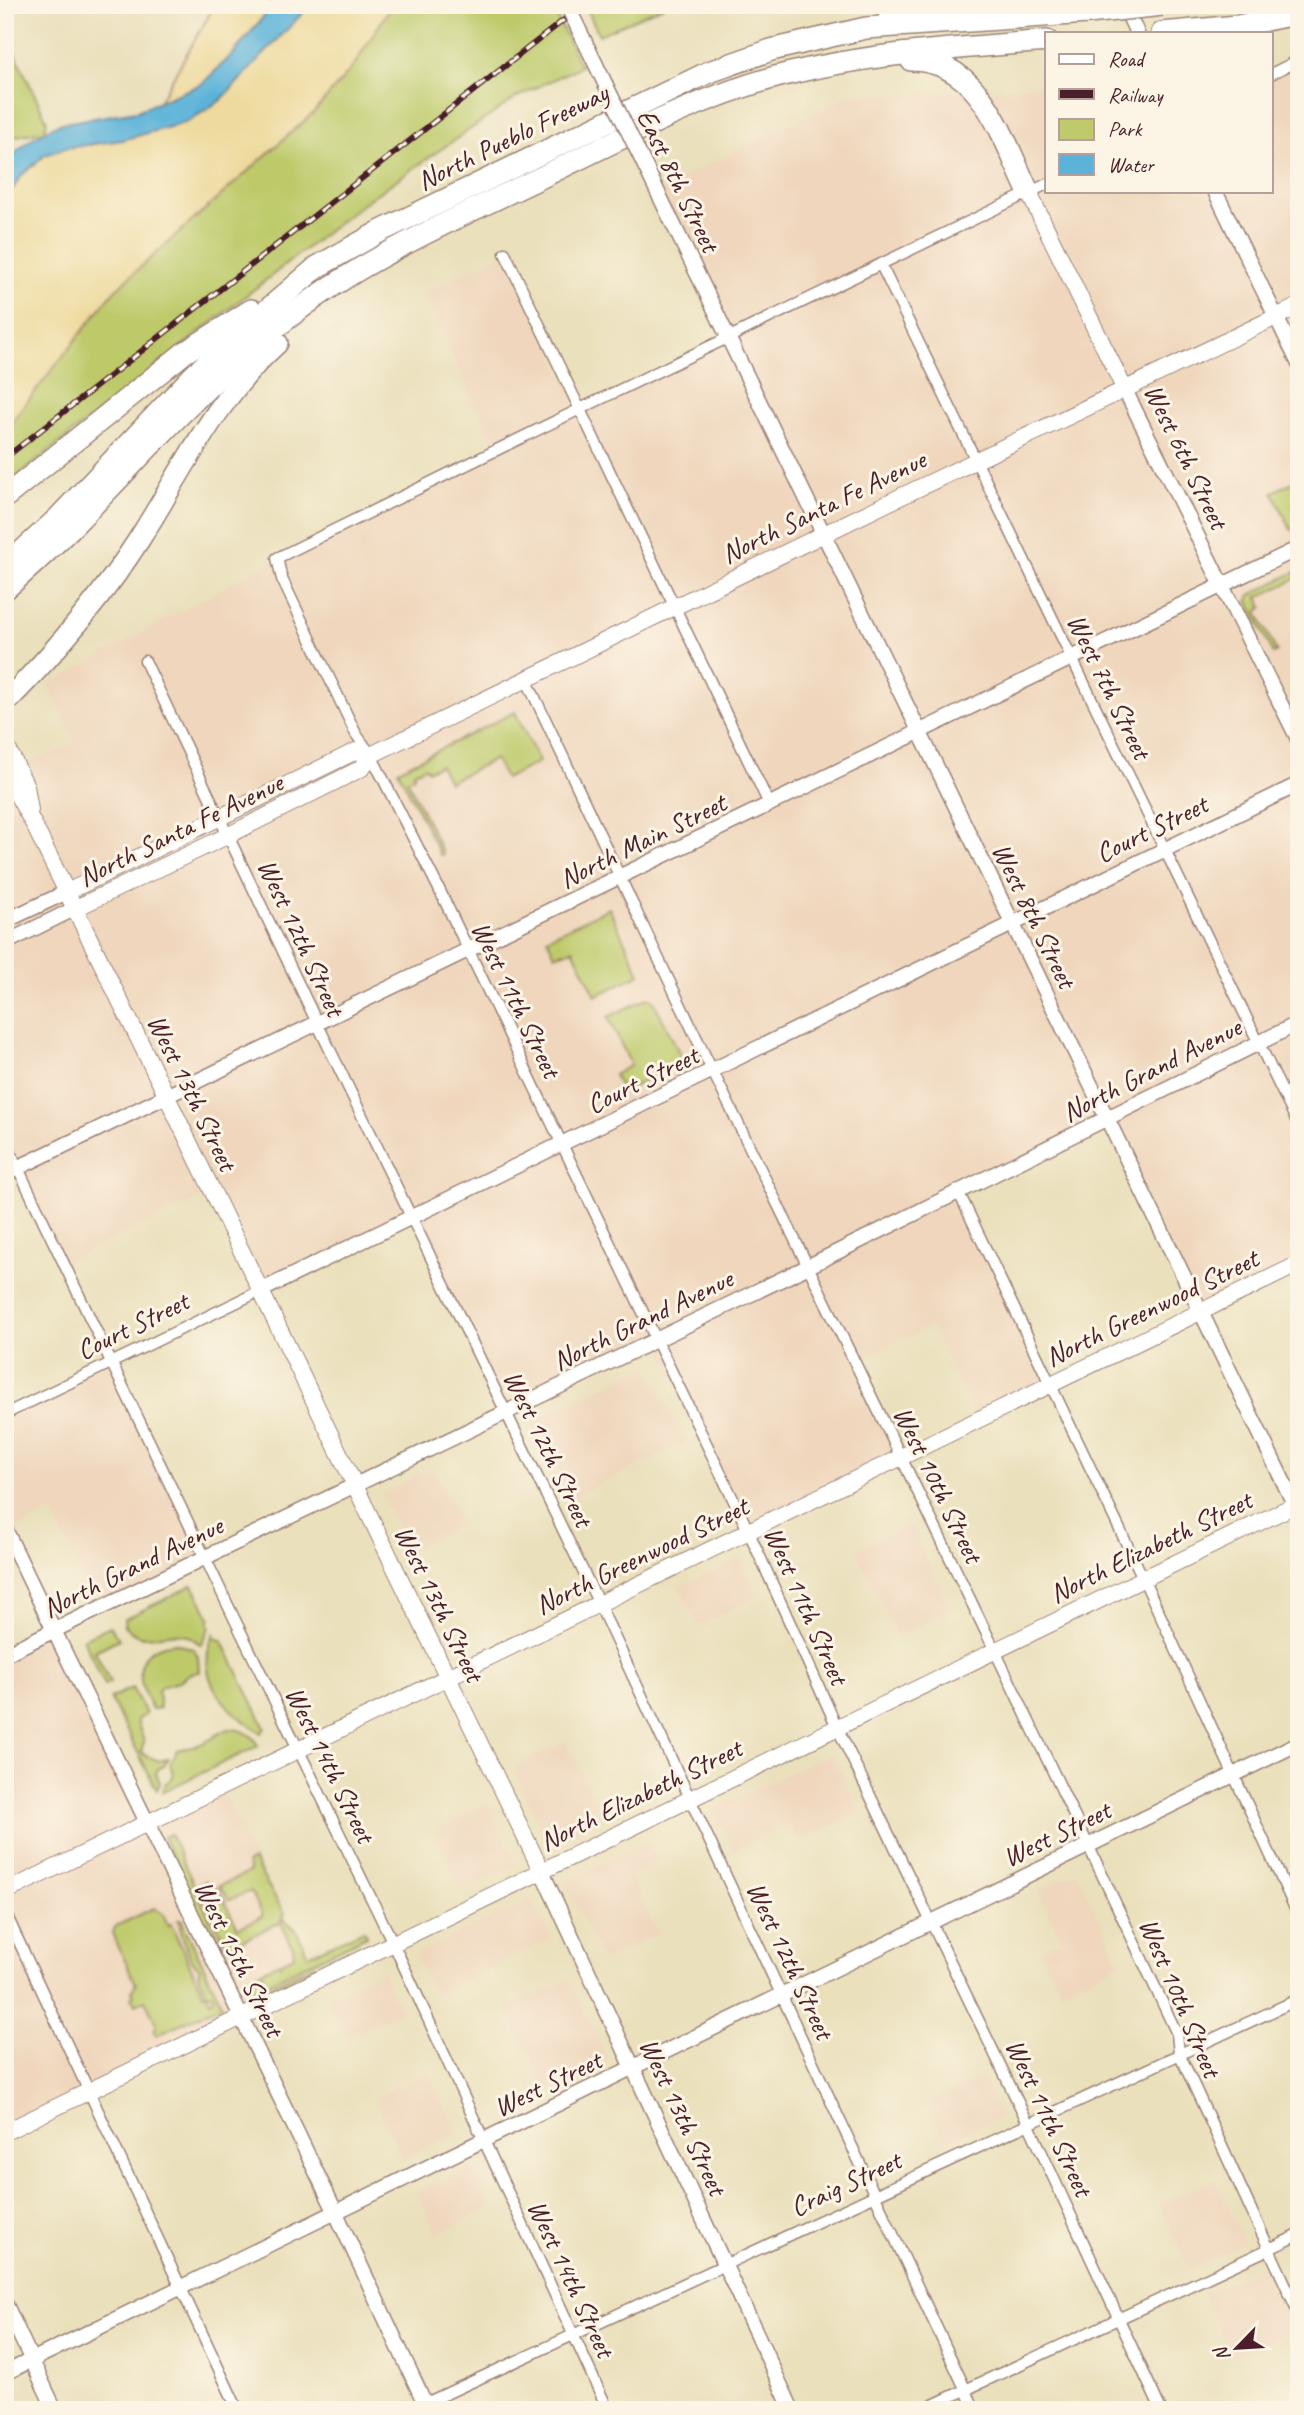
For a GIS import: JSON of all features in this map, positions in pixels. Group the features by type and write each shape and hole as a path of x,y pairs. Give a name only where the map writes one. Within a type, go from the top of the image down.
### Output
{"highway":[{"path":"866,28 927,5"},
{"name":"North Pueblo Freeway","path":"5,567 58,518 192,376 317,267 381,230 709,72 784,46 866,28 1088,13 1162,5"},
{"path":"1178,32 1265,21 1296,14"},
{"name":"North Pueblo Freeway","path":"5,589 55,544 192,403 245,353 307,304 357,271 446,224 683,111 760,81 856,59 911,51 1045,41"},
{"path":"856,59 927,60 951,69 977,92 1038,189"},
{"path":"5,497 184,353 317,267"},
{"path":"5,703 46,660 110,581 140,538 197,439 229,396 262,356 357,271"}],"main road":[{"name":"West 6th Street","path":"1038,189 1125,390"},
{"name":"North Santa Fe Avenue","path":"74,909 362,768 371,755 526,678 1299,306"},
{"name":"West 13th Street","path":"5,743 26,786 33,823"},
{"name":"North Santa Fe Avenue","path":"66,892 356,751 371,755"},
{"name":"West 13th Street","path":"5,773 33,823 167,1097 542,1872"},
{"name":"North Greenwood Street","path":"5,1892 1299,1264"},
{"name":"North Elizabeth Street","path":"5,2132 394,1945 1143,1578 1297,1507"}],"street":[{"name":"East 8th Street","path":"566,5 728,338"},
{"path":"1124,5 1137,32"},
{"path":"1272,74 1299,60"},
{"path":"580,408 1038,189"},
{"path":"1215,192 1299,364"},
{"path":"505,253 770,806"},
{"name":"West 7th Street","path":"881,265 1299,1126"},
{"name":"West 8th Street","path":"728,338 1297,1507"},
{"name":"West 6th Street","path":"1125,390 1299,741"},
{"name":"West 11th Street","path":"580,408 277,558 282,579 356,734 371,755 469,952 749,1532 837,1727 1029,2125 1161,2410"},
{"name":"North Main Street","path":"11,1171 469,952 1299,548"},
{"name":"West 12th Street","path":"145,661 599,1604 975,2410"},
{"name":"West 10th Street","path":"526,678 713,1072 1089,1844 1177,2034 1179,2053 1299,2314"},
{"name":"Court Street","path":"5,1414 713,1072 1012,926 1086,886 1299,784"},
{"name":"North Santa Fe Avenue","path":"5,921 66,892"},
{"name":"North Santa Fe Avenue","path":"5,943 74,909"},
{"name":"North Grand Avenue","path":"5,1654 809,1266 1299,1023"},
{"name":"West 14th Street","path":"5,1141 11,1171 111,1362 394,1945 608,2410"},
{"path":"958,1191 1143,1578 1299,1917"},
{"name":"West 15th Street","path":"5,1529 336,2213 421,2408"},
{"name":"West Street","path":"5,2373 1299,1743"},
{"name":"West 13th Street","path":"542,1872 792,2410"},
{"path":"5,1912 238,2410"},
{"name":"Craig Street","path":"421,2408 724,2264 1299,1999"},
{"path":"922,2410 1299,2235"},
{"path":"5,2303 55,2410"}],"shaded area":[{"path":"1299,60 1299,1264 1201,1312 1107,1119 959,1191 1052,1385 977,1421 931,1326 855,1362 900,1458 749,1532 656,1340 506,1411 413,1217 260,1291 213,1192 64,1263 5,1142 5,774 74,743 48,685 277,558 497,449 422,293 505,253 579,408 728,337 657,190 851,94 977,92 1045,84 1045,192 1272,192 1272,74"},
{"path":"111,1362 205,1558 106,1605 98,1589 90,1592 52,1512 8,1533 5,1529 5,1414"},
{"path":"648,1365 686,1443 569,1499 531,1421"},
{"path":"434,1467 462,1525 409,1550 382,1497 383,1493"},
{"path":"910,1524 952,1610 897,1637 856,1550"},
{"path":"740,1558 759,1596 698,1626 679,1587"},
{"path":"54,1631 148,1822 221,1788 313,1984 5,2132 5,1654"},
{"path":"567,1741 604,1819 549,1845 512,1767"},
{"path":"832,1753 860,1813 798,1842 789,1824 734,1850 714,1808"},
{"path":"488,1803 517,1864 462,1890 436,1835 438,1828"},
{"path":"648,1841 658,1861 630,1875 658,1934 603,1961 564,1882"},
{"path":"1077,1872 1120,1963 1060,1991 1040,1950 1062,1940 1038,1890"},
{"path":"532,1899 551,1939 434,1994 415,1954"},
{"path":"382,1971 401,2011 346,2036 327,1997"},
{"path":"569,1979 608,2059 545,2089 507,2008"},
{"path":"429,2072 458,2133 402,2159 374,2098"},
{"path":"983,2077 1002,2116 946,2142 927,2103"},
{"path":"472,2167 491,2208 436,2234 417,2192"},
{"path":"1215,2179 1245,2243 1189,2270 1159,2205"},
{"path":"1263,2266 1292,2331 1232,2358 1202,2294"}],"green space":[{"path":"390,5 551,5 581,66 517,97 366,201 5,486 5,430 114,291 314,112 352,68"},
{"path":"585,5 666,5 599,35"},
{"path":"10,43 47,121 45,131 5,138 5,46"},
{"path":"1299,479 1299,527 1291,530 1273,492"},
{"path":"1295,572 1298,578 1258,597 1263,607 1257,612 1277,652 1273,654 1248,601 1250,595"},
{"path":"515,712 539,762 505,779 495,759 449,782 440,765 414,772 414,776 407,780 443,854 440,855 398,770"},
{"path":"609,908 640,974 596,996 573,949 555,955 547,938"},
{"path":"648,998 653,1000 684,1062 622,1092 614,1075 631,1065 608,1017"},
{"path":"193,1585 210,1618 210,1627 201,1645 182,1634 138,1636 124,1625 125,1619"},
{"path":"110,1626 119,1639 95,1651 110,1682 105,1685 83,1639"},
{"path":"214,1634 216,1639 222,1640 265,1728 261,1733 236,1714 216,1692 208,1665"},
{"path":"175,1643 194,1649 198,1657 199,1672 160,1687 160,1708 152,1710 141,1676 144,1658 161,1646"},
{"path":"132,1688 146,1714 137,1720 144,1742 141,1752 160,1761 168,1758 156,1773 160,1783 157,1790 110,1698"},
{"path":"232,1729 248,1733 258,1746 162,1792 165,1784 172,1779 170,1764 177,1750 198,1745"},
{"path":"170,1834 234,1970 226,1971 163,1837"},
{"path":"253,1860 285,1914 279,1924 228,1948 198,1885 206,1881 211,1890 216,1887 238,1928 263,1916 251,1891 229,1900 219,1886 250,1872 247,1863"},
{"path":"154,1908 163,1914 168,1925 171,1924 203,1994 206,1993 199,1976 200,1969 188,1952 178,1920 181,1919 222,2005 156,2035 154,2031 157,2024 145,2000 135,2004 131,1997 136,1984 112,1933 116,1926"},
{"path":"284,1919 296,1930 308,1955 364,1930 367,1936 248,1993 243,1980 261,1971 263,1973 263,1970 279,1963 280,1965 294,1956 293,1947 282,1925"},
{"path":"315,1965 317,1970 248,2003 241,2000"}],"sand":[{"path":"215,5 273,5 234,53 202,84 159,102"},
{"path":"310,5 390,5 352,68 314,112 114,291 5,430 5,201 21,176 45,155 65,148 122,140 187,122 221,100"}],"water":[{"path":"273,5 310,5 221,100 187,122 122,140 65,148 45,155 21,176 5,201 5,168 18,150 33,138 58,124 137,111 202,84 234,53"}],"railway":[{"path":"5,458 583,5"}]}
